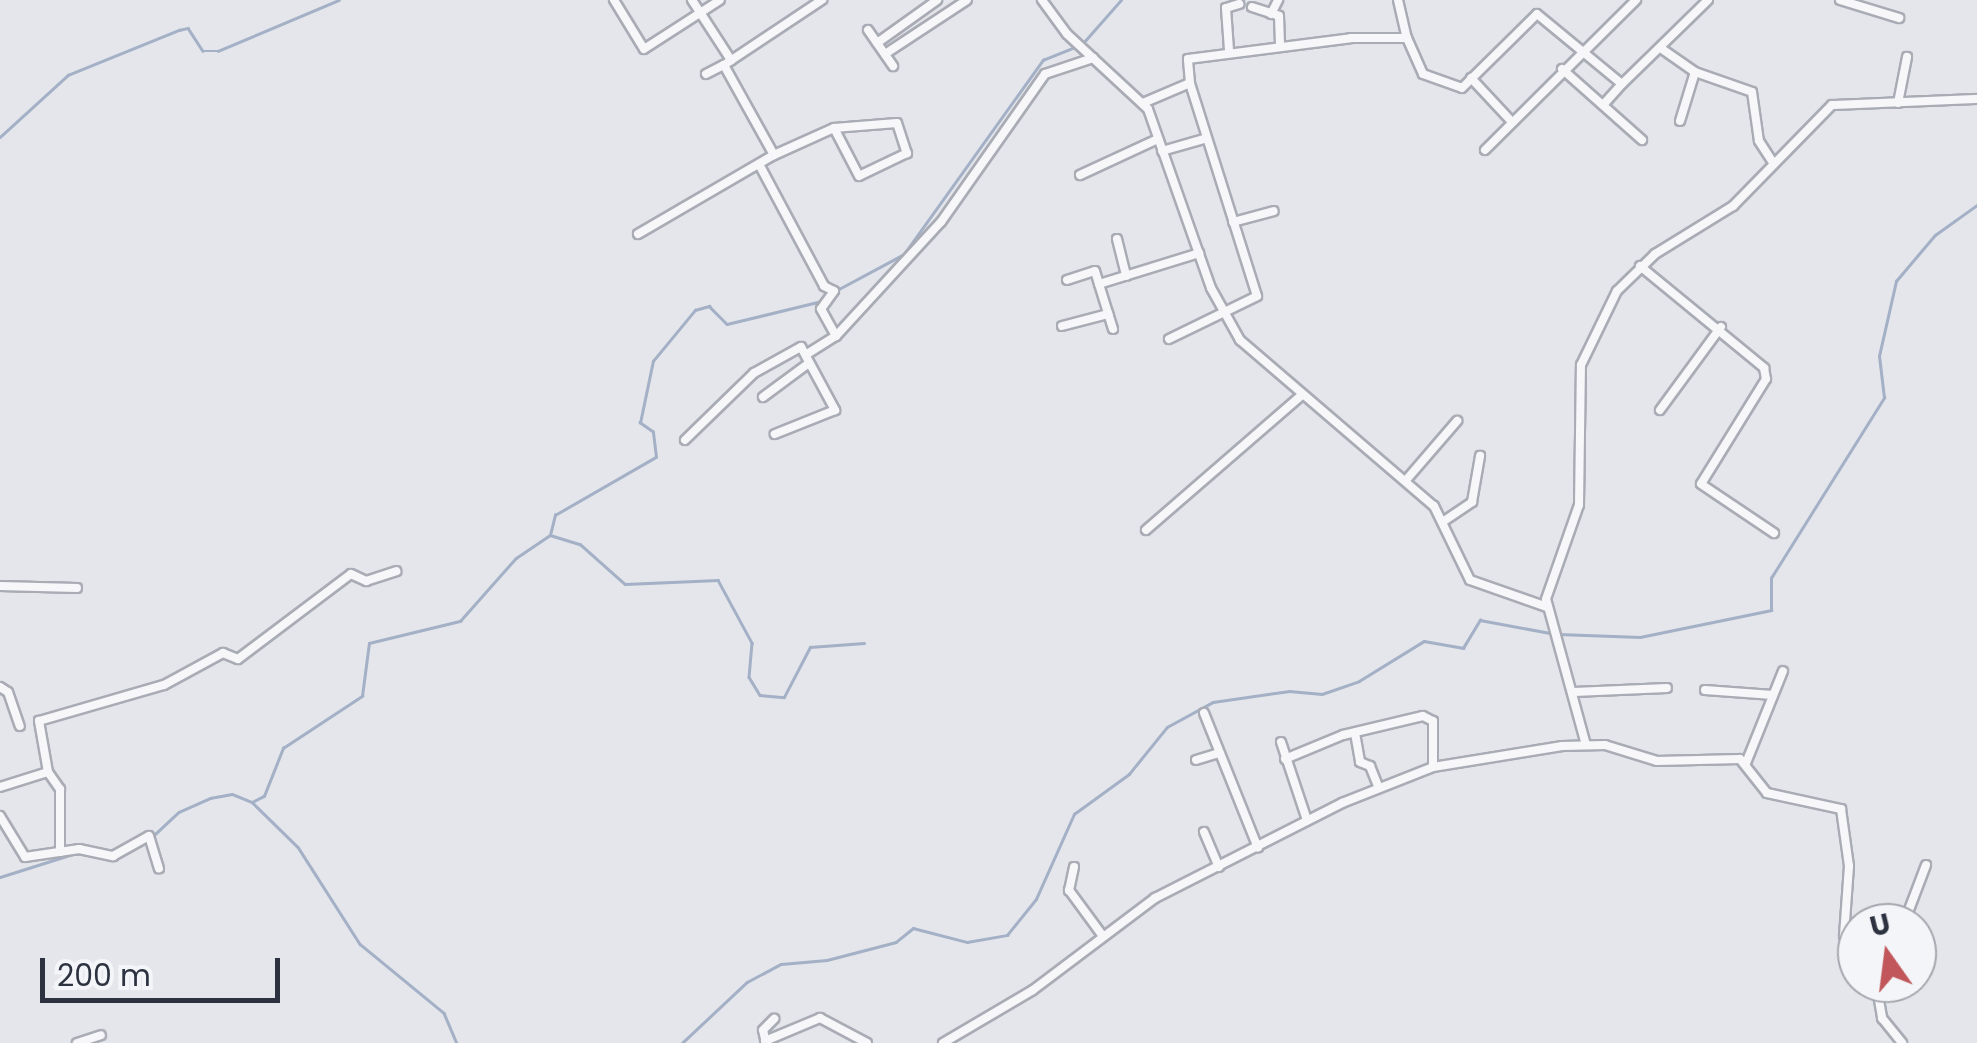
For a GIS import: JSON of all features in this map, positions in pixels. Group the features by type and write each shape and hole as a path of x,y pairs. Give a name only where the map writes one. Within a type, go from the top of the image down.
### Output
{"street":[{"path":"614,0 644,48 720,0"},
{"path":"692,0 774,155"},
{"path":"706,74 822,0"},
{"path":"877,43 937,0"},
{"path":"885,54 967,0"},
{"path":"1042,0 1093,58 1143,103 1222,312 1247,348 1407,479 1444,521 1470,580 1546,607"},
{"path":"1271,14 1278,0"},
{"path":"1398,0 1407,38 1428,78 1459,89 1537,14 1584,48 1622,84"},
{"path":"1486,150 1562,69 1636,0"},
{"path":"1603,106 1708,0"},
{"path":"1840,0 1899,18"},
{"path":"1230,50 1226,8 1239,4"},
{"path":"1252,7 1280,18 1280,46"},
{"path":"868,30 893,66"},
{"path":"1169,340 1257,296 1204,139 1188,58 1230,50 1407,38"},
{"path":"1662,49 1695,72 1754,94 1759,141 1772,161"},
{"path":"1898,103 1907,57"},
{"path":"763,397 836,336 941,222 1044,74 1093,58"},
{"path":"1562,69 1642,140"},
{"path":"1680,122 1695,72"},
{"path":"1471,78 1512,122"},
{"path":"1143,103 1190,83"},
{"path":"1586,744 1574,692 1546,607 1579,505 1580,365 1617,291 1640,266 1733,206 1772,161 1832,106 1977,99"},
{"path":"638,234 774,155 834,128 898,123 908,153 859,176 834,128"},
{"path":"1080,175 1158,139"},
{"path":"1162,151 1204,139"},
{"path":"760,166 824,286 834,291 820,309 836,336"},
{"path":"1232,222 1274,211"},
{"path":"1117,239 1126,276"},
{"path":"1100,284 1199,253"},
{"path":"1640,266 1721,327 1767,374 1702,488 1774,533"},
{"path":"1066,280 1095,271 1114,329"},
{"path":"1062,326 1108,314"},
{"path":"1660,410 1721,327"},
{"path":"685,440 754,373 797,347 808,358 834,410 775,434"},
{"path":"1146,530 1302,395"},
{"path":"1407,479 1457,421"},
{"path":"1444,521 1472,502 1480,456"},
{"path":"60,852 60,789 48,772 39,721 164,685 223,652 238,660 351,574 366,581 396,571"},
{"path":"0,586 77,588"},
{"path":"1746,763 1783,671"},
{"path":"0,687 8,692 20,726"},
{"path":"1574,692 1666,688"},
{"path":"1705,690 1773,695"},
{"path":"1204,713 1258,848"},
{"path":"1285,759 1354,733 1431,717 1433,768"},
{"path":"1354,733 1360,762 1370,766 1378,786"},
{"path":"1281,742 1307,820"},
{"path":"943,1043 1033,990 1155,898 1378,786 1433,768 1586,744 1657,760 1746,763"},
{"path":"1196,760 1219,753"},
{"path":"1746,763 1767,793 1844,812 1848,903"},
{"path":"0,787 48,772"},
{"path":"0,816 25,856 60,852 120,855 148,836 159,869"},
{"path":"1204,832 1220,867"},
{"path":"1912,903 1926,865"},
{"path":"1074,867 1068,890 1102,936"},
{"path":"1879,1003 1882,1018 1902,1043"},
{"path":"774,1019 763,1030 766,1042 820,1018 867,1043"},
{"path":"77,1043 101,1036"}],"waterway":[{"path":"0,137 68,75 179,30 188,28 203,51 218,51 339,0"},
{"path":"1083,43 1121,0"},
{"path":"837,290 904,254 1043,60 1076,47"},
{"path":"1558,634 1640,637 1771,610 1771,578 1884,398 1879,356 1896,281 1935,235 1977,205"},
{"path":"550,535 555,515 656,457 653,432 640,423 653,361 695,310 709,306 727,324 822,301"},
{"path":"153,836 179,812 210,798 232,794 252,802 264,796 283,748 362,696 369,643 460,621 516,558 550,535 580,544 625,584 718,580 752,643 749,677 760,695 784,697 810,647 864,643"},
{"path":"682,1043 747,982 781,964 827,960 896,942 913,928 967,942 1007,935 1036,899 1074,814 1129,774 1167,727 1213,702 1289,691 1322,694 1359,681 1424,641 1463,648 1480,620 1550,633"},
{"path":"252,802 298,847 360,944 444,1013 457,1043"},
{"path":"116,858 148,841"},
{"path":"0,877 76,853 108,858"}]}
